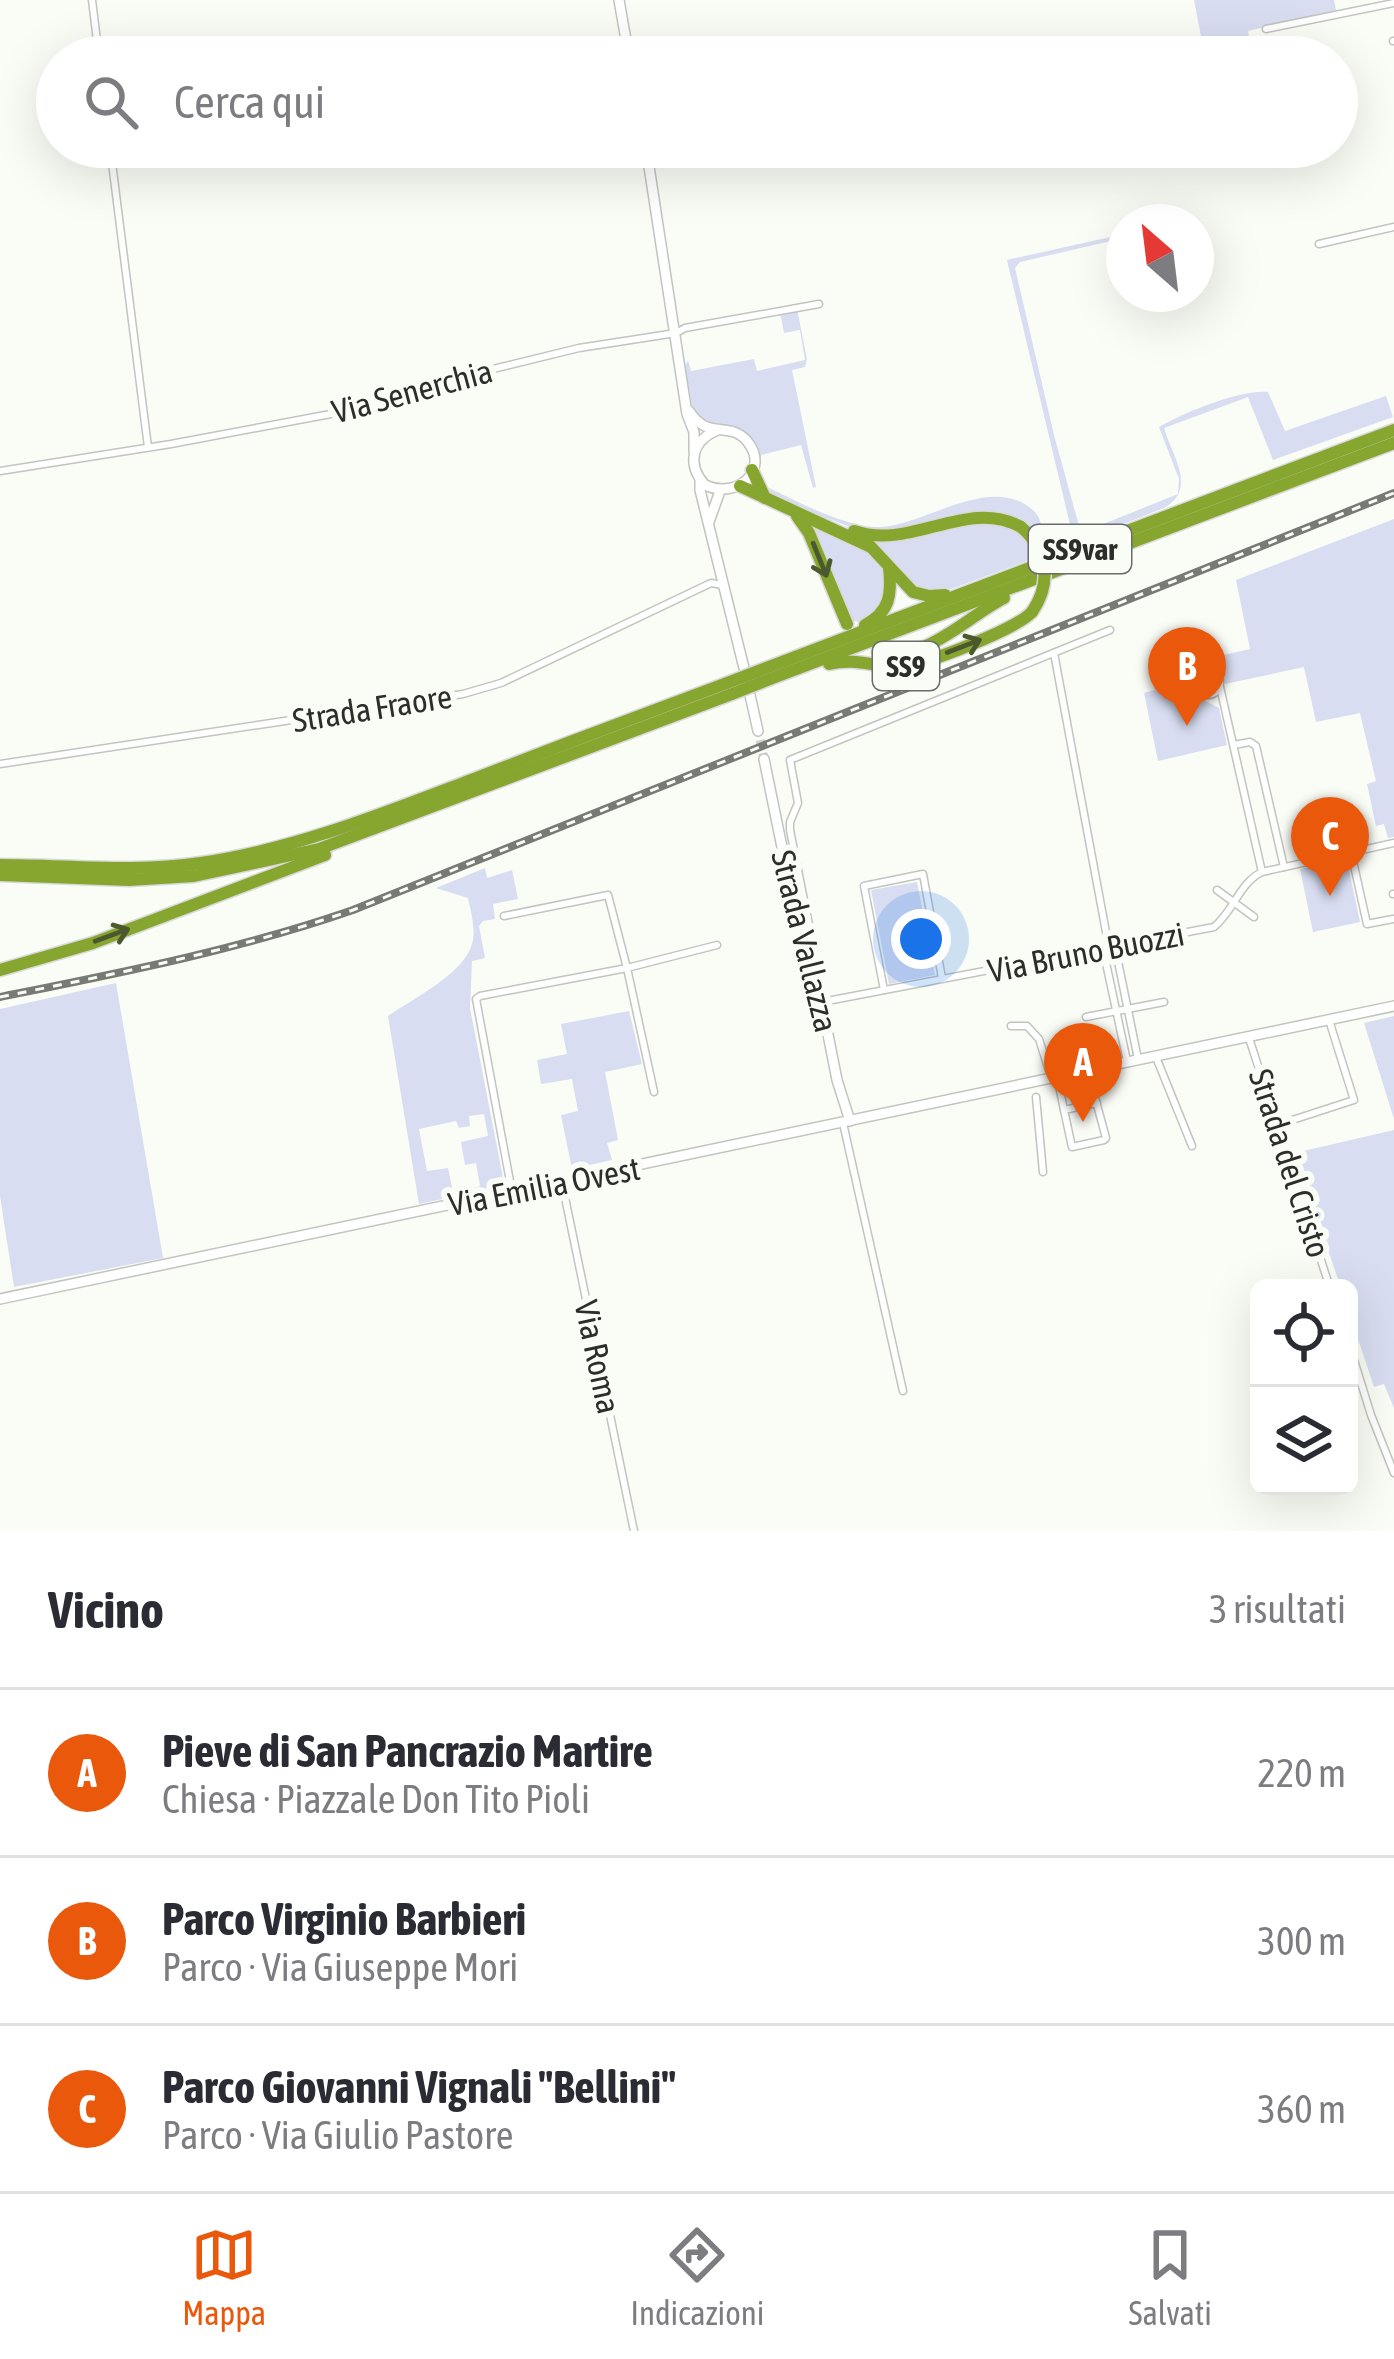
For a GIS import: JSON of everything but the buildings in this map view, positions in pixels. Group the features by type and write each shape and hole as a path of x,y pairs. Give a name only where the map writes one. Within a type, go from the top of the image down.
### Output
{"highway":[{"name":"SS9var","path":"768,674 792,659 1394,430"},
{"name":"SS9var","path":"729,688 1028,582 1394,443"},
{"path":"752,470 766,499"},
{"name":"SS9","path":"740,486 868,545 910,590 933,596 1061,556"},
{"name":"SS9","path":"768,674 841,661 894,667 914,664 1016,626 1032,612 1042,593 1045,568 1039,547 1021,527 1001,518 980,517 901,536 876,537 787,508"},
{"name":"SS9","path":"787,508 807,529 847,624"},
{"name":"SS9","path":"792,659 879,617 891,593 889,566"},
{"name":"SS9","path":"878,652 916,652 1028,582"},
{"path":"0,875 129,880 194,876 319,850 729,688"},
{"path":"4,865 148,868 274,850 729,688"},
{"path":"0,970 62,953 377,836 418,813"}],"street":[{"path":"92,0 96,36"},
{"path":"619,0 625,36"},
{"path":"1266,28 1394,3"},
{"path":"113,168 148,447"},
{"path":"649,168 686,405 696,442 694,466 744,668"},
{"path":"1319,244 1394,226"},
{"name":"Via Senerchia","path":"0,471 368,407 419,387 558,353 819,304"},
{"path":"686,405 701,426 732,431 749,443 754,456 752,470 740,486 720,491 700,480"},
{"path":"694,451 704,437 718,430"},
{"path":"709,522 720,491"},
{"name":"Strada Fraore","path":"0,764 463,694 501,682 711,583 723,584"},
{"path":"816,981 790,830 798,802 790,760 1111,630"},
{"path":"1054,653 1109,948 1116,1011 1132,1060"},
{"path":"1224,704 1198,690 1199,675 1214,672 1220,679 1262,872 1394,843"},
{"path":"1212,695 1220,687"},
{"path":"751,695 759,736"},
{"path":"1234,745 1250,742 1256,746 1284,867"},
{"name":"Strada Vallazza","path":"764,758 794,906 822,1002 847,1122"},
{"path":"1351,852 1367,924 1393,919"},
{"name":"Via Bruno Buozzi","path":"822,1002 1214,927 1252,877 1262,872"},
{"path":"884,991 864,886 922,874 943,979"},
{"path":"1217,890 1254,916"},
{"path":"504,916 608,895 654,1093"},
{"path":"512,1192 476,999 714,946"},
{"path":"1109,948 1127,1009 1132,1060"},
{"path":"1085,1017 1164,1002"},
{"name":"Via Emilia Ovest","path":"0,1299 1394,1006"},
{"path":"1277,1125 1354,1100 1329,1020"},
{"path":"1011,1026 1027,1026 1036,1035 1054,1076 1072,1148 1106,1138 1088,1070"},
{"name":"Strada del Cristo","path":"1249,1038 1327,1279"},
{"path":"1156,1057 1192,1146"},
{"path":"1036,1097 1043,1172"},
{"path":"1064,1110 1095,1100"},
{"path":"847,1122 851,1162 903,1391"},
{"name":"Via Roma","path":"562,1183 634,1531"},
{"path":"1358,1373 1394,1473"}],"shaded area":[{"path":"1194,0 1334,0 1336,10 1248,31 1249,36 1201,36"},
{"path":"1106,238 1106,242 1020,262 1015,268 1081,533 1178,494 1164,508 1047,554 1012,518 901,532 850,527 762,489 753,444 708,425 693,411 685,367 688,360 691,371 754,359 757,371 805,360 800,330 784,333 780,312 797,309 807,359 805,367 792,370 816,487 801,445 761,455 760,472 767,487 838,519 881,527 979,498 1017,500 1034,511 1047,546 1073,537 1007,260"},
{"path":"1268,392 1285,431 1386,396 1393,417 1273,460 1248,397 1164,428 1180,471 1178,494 1179,479 1159,427 1183,415 1227,398"},
{"path":"1394,519 1394,837 1388,838 1384,824 1376,826 1367,784 1376,781 1360,713 1316,722 1304,667 1225,684 1219,656 1250,649 1236,580"},
{"path":"991,521 1019,534 1038,557 943,592 923,592 903,578 874,542 904,539"},
{"path":"813,526 865,549 880,564 885,576 884,603 860,624 851,623"},
{"path":"1186,681 1195,696 1219,708 1227,745 1158,761 1144,693"},
{"path":"1347,860 1360,922 1313,932 1300,869"},
{"path":"485,868 487,878 512,870 518,899 493,904 495,919 479,926 485,958 472,961 470,1008 504,1183 475,1192 480,1186 476,1163 465,1165 461,1142 488,1136 484,1114 469,1116 470,1126 459,1128 456,1121 419,1129 427,1171 448,1168 453,1192 461,1195 419,1204 388,1016 446,977 466,957 473,935 468,898 436,888"},
{"path":"917,882 935,975 889,984 871,890"},
{"path":"116,983 163,1258 14,1287 0,1196 0,1009"},
{"path":"629,1011 642,1064 605,1072 618,1140 607,1143 612,1160 572,1169 561,1115 578,1111 572,1079 541,1084 537,1060 567,1054 561,1024"},
{"path":"1394,1016 1394,1119 1364,1023"},
{"path":"1394,1130 1394,1408 1384,1384 1374,1387 1358,1339 1358,1279 1338,1279 1295,1153"}],"tunnel":[{"path":"760,740 764,759"}],"railway":[{"path":"0,997 222,949 353,910 1394,493"}],"place":[{"name":"Parco Virginio Barbieri","path":"1187,726"},
{"name":"Parco Giovanni Vignali \"Bellini\"","path":"1330,896"},
{"name":"Pieve di San Pancrazio Martire","path":"1083,1122"}]}
